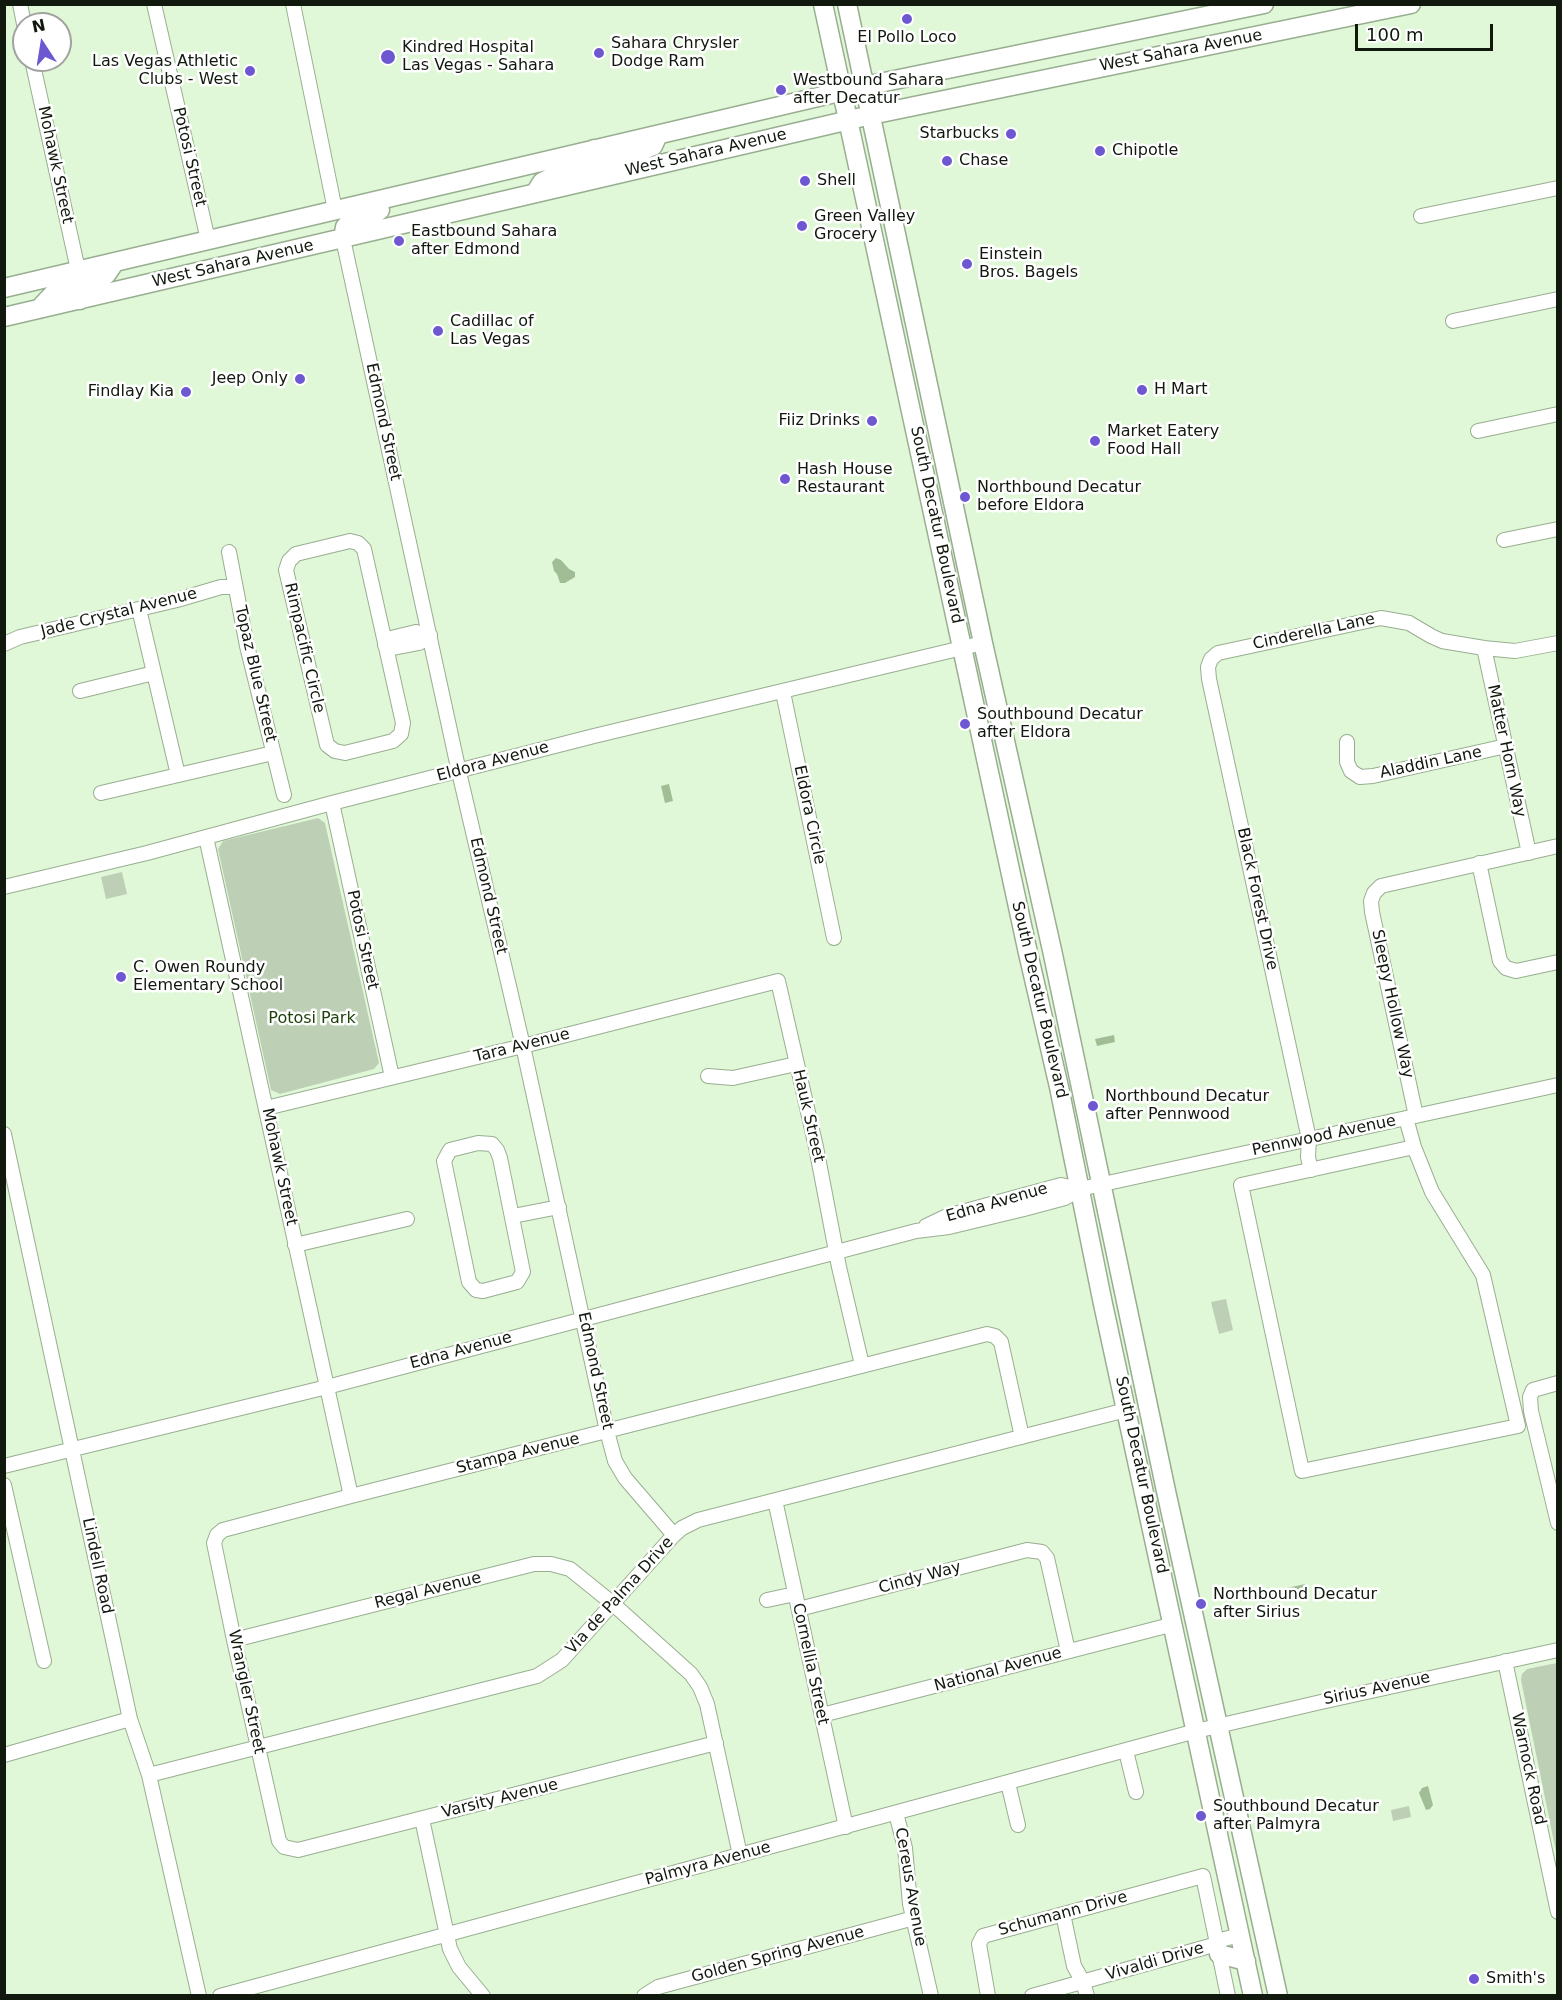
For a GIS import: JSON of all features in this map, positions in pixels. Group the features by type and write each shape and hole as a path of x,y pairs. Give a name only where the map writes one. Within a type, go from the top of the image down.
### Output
{"main road":[{"name":"South Decatur Boulevard","path":"823,4 1027,950 1059,1087 1091,1187 1162,1471 1277,1993"},
{"name":"South Decatur Boulevard","path":"848,4 983,643 1065,1014 1126,1410 1254,1995"},
{"name":"West Sahara Avenue","path":"4,288 865,86 1264,4"},
{"path":"1297,28 1319,11 1344,4"},
{"name":"West Sahara Avenue","path":"4,317 847,120 1297,28 1361,10 1412,4"},
{"path":"1107,66 1112,54 1119,48 1146,41 1170,25"},
{"path":"1025,83 1055,66 1091,58 1103,50 1111,37"},
{"path":"605,177 604,167 610,160 652,146 659,134"},
{"path":"534,194 542,182 589,164 594,160 594,149"},
{"path":"343,239 345,227 351,220 376,213 398,196"},
{"path":"270,255 304,236 325,230 332,221 335,210"},
{"path":"80,300 80,292 106,275 115,261"},
{"path":"39,309 52,294 71,285 77,278 78,270"},
{"path":"887,301 899,326 913,369 926,373"},
{"path":"904,381 911,380 915,383 924,415 943,448"},
{"path":"934,518 956,511"},
{"path":"1002,833 1014,846 1017,854 1030,912 1037,924 1047,930"},
{"path":"1027,950 1035,950 1039,955 1052,1000 1065,1014"},
{"path":"1126,1410 1136,1410 1142,1419 1153,1469 1162,1471"},
{"path":"1241,1935 1252,1939 1262,1977 1277,1993"},
{"path":"1215,1948 1246,1961"}],"street":[{"name":"Potosi Street","path":"154,4 208,240"},
{"path":"293,4 335,210"},
{"name":"Mohawk Street","path":"35,72 78,270"},
{"path":"1421,216 1557,188"},
{"name":"Edmond Street","path":"343,239 459,772 523,1046 607,1431 615,1461 625,1478 674,1535"},
{"path":"1454,321 1557,299"},
{"path":"1478,431 1557,414"},
{"path":"1504,540 1557,529"},
{"name":"Rimpacific Circle","path":"350,541 358,543 364,549 385,645 403,723 401,734 393,741 345,753 335,751 327,745 286,570 289,561 296,554 350,541"},
{"name":"Topaz Blue Street","path":"229,552 249,657 284,795"},
{"name":"Jade Crystal Avenue","path":"4,644 20,637 221,587 235,587"},
{"path":"139,609 178,775"},
{"name":"Cinderella Lane","path":"1211,659 1218,653 1381,618 1409,623 1442,641 1484,648 1515,651 1557,643"},
{"path":"385,645 391,638 416,632 429,635"},
{"name":"Eldora Avenue","path":"4,887 594,736 983,643"},
{"name":"Matter Horn Way","path":"1484,648 1528,853"},
{"name":"Black Forest Drive","path":"1211,659 1209,679 1309,1139 1319,1155 1317,1168"},
{"path":"80,691 154,673"},
{"name":"Eldora Circle","path":"783,692 834,938"},
{"name":"Aladdin Lane","path":"1347,742 1347,762 1351,771 1360,777 1506,746"},
{"path":"101,793 273,753"},
{"name":"Potosi Street","path":"332,803 392,1077"},
{"name":"Mohawk Street","path":"206,837 351,1496"},
{"path":"1557,846 1479,863 1500,961 1506,968 1516,971 1557,962"},
{"name":"Sleepy Hollow Way","path":"1317,1168 1241,1185 1302,1471 1518,1426 1483,1275 1432,1192 1414,1147 1411,1117 1371,901 1374,892 1381,886 1479,863"},
{"name":"Tara Avenue","path":"266,1108 778,981"},
{"name":"Hauk Street","path":"778,981 862,1365"},
{"path":"708,1076 733,1078 796,1064"},
{"name":"Pennwood Avenue","path":"1091,1187 1557,1084"},
{"name":"Lindell Road","path":"4,1134 130,1719 149,1775 199,1995"},
{"path":"478,1143 492,1144 500,1158 513,1216 523,1263 521,1277 517,1282 483,1291 476,1290 470,1282 444,1167 444,1161 450,1150 478,1143"},
{"path":"1317,1168 1414,1147"},
{"name":"Edna Avenue","path":"4,1466 327,1387 916,1231 947,1216 1061,1185 1091,1187"},
{"path":"513,1216 559,1207"},
{"path":"295,1245 407,1219"},
{"name":"Stampa Avenue","path":"217,1535 223,1530 351,1496 987,1334 995,1336 1001,1342 1022,1437"},
{"path":"1557,1383 1533,1390 1530,1397 1557,1523"},
{"name":"Via de Palma Drive","path":"149,1775 537,1676 562,1660 674,1535 698,1520 1126,1410"},
{"path":"4,1485 44,1661"},
{"name":"Cornellia Street","path":"775,1500 846,1827"},
{"name":"Wrangler Street","path":"217,1535 214,1543 234,1640 279,1841 284,1847"},
{"name":"Cindy Way","path":"799,1609 1027,1550 1042,1552 1047,1558 1068,1651"},
{"name":"Regal Avenue","path":"234,1640 534,1564 551,1564 570,1569 612,1603"},
{"path":"767,1600 795,1593"},
{"path":"612,1603 691,1674 700,1687 707,1704 740,1855"},
{"name":"National Avenue","path":"822,1716 1174,1624"},
{"name":"Sirius Avenue","path":"1196,1731 1557,1650"},
{"name":"Warnock Road","path":"1505,1661 1557,1912"},
{"path":"4,1755 130,1719"},
{"name":"Palmyra Avenue","path":"220,1995 1196,1731"},
{"name":"Varsity Avenue","path":"284,1847 298,1850 716,1743"},
{"path":"1126,1751 1136,1792"},
{"path":"1008,1783 1018,1825"},
{"name":"Cereus Avenue","path":"896,1813 905,1848 910,1904 931,1995"},
{"path":"422,1819 450,1949 459,1967 483,1995"},
{"name":"Schumann Drive","path":"988,1995 978,1944 983,1936 1203,1876 1215,1948"},
{"path":"1063,1914 1074,1966 1085,1989"},
{"name":"Golden Spring Avenue","path":"644,1995 657,1988 914,1918"},
{"name":"Vivaldi Drive","path":"1032,1995 1085,1989 1215,1948 1224,1939 1241,1935"},
{"path":"1215,1948 1228,1995"}],"green space":[{"name":"Potosi Park","path":"318,818 325,823 379,1063 374,1069 280,1094 271,1090 218,849 223,841"},
{"path":"122,872 127,894 106,899 101,877"},
{"path":"1226,1299 1233,1330 1219,1334 1211,1302"},
{"path":"1558,1663 1557,1857 1521,1680 1522,1674 1527,1669"},
{"path":"1409,1806 1411,1817 1393,1821 1391,1810"}],"shaded area":[{"path":"556,558 575,572 575,577 565,583 560,583 552,562"},
{"path":"669,784 673,801 665,803 661,786"},
{"path":"1114,1035 1115,1042 1097,1046 1095,1039"},
{"path":"1305,1584 1307,1594 1285,1599 1282,1589"},
{"path":"1428,1786 1433,1805 1426,1810 1419,1793 1422,1788"}],"place":[{"name":"El Pollo Loco","path":"907,19"},
{"name":"Sahara Chrysler Dodge Ram","path":"599,53"},
{"name":"Kindred Hospital Las Vegas - Sahara","path":"388,57"},
{"name":"Las Vegas Athletic Clubs - West","path":"250,71"},
{"name":"Westbound Sahara after Decatur","path":"781,90"},
{"name":"Starbucks","path":"1011,134"},
{"name":"Chipotle","path":"1100,151"},
{"name":"Chase","path":"947,161"},
{"name":"Shell","path":"805,181"},
{"name":"Green Valley Grocery","path":"802,226"},
{"name":"Eastbound Sahara after Edmond","path":"399,241"},
{"name":"Einstein Bros. Bagels","path":"967,264"},
{"name":"Cadillac of Las Vegas","path":"438,331"},
{"name":"Jeep Only","path":"300,379"},
{"name":"H Mart","path":"1142,390"},
{"name":"Findlay Kia","path":"186,392"},
{"name":"Fiiz Drinks","path":"872,421"},
{"name":"Market Eatery Food Hall","path":"1095,441"},
{"name":"Hash House Restaurant","path":"785,479"},
{"name":"Northbound Decatur before Eldora","path":"965,497"},
{"name":"Southbound Decatur after Eldora","path":"965,724"},
{"name":"C. Owen Roundy Elementary School","path":"121,977"},
{"name":"Northbound Decatur after Pennwood","path":"1093,1106"},
{"name":"Northbound Decatur after Sirius","path":"1201,1604"},
{"name":"Southbound Decatur after Palmyra","path":"1201,1816"},
{"name":"Smith's","path":"1474,1979"}]}
